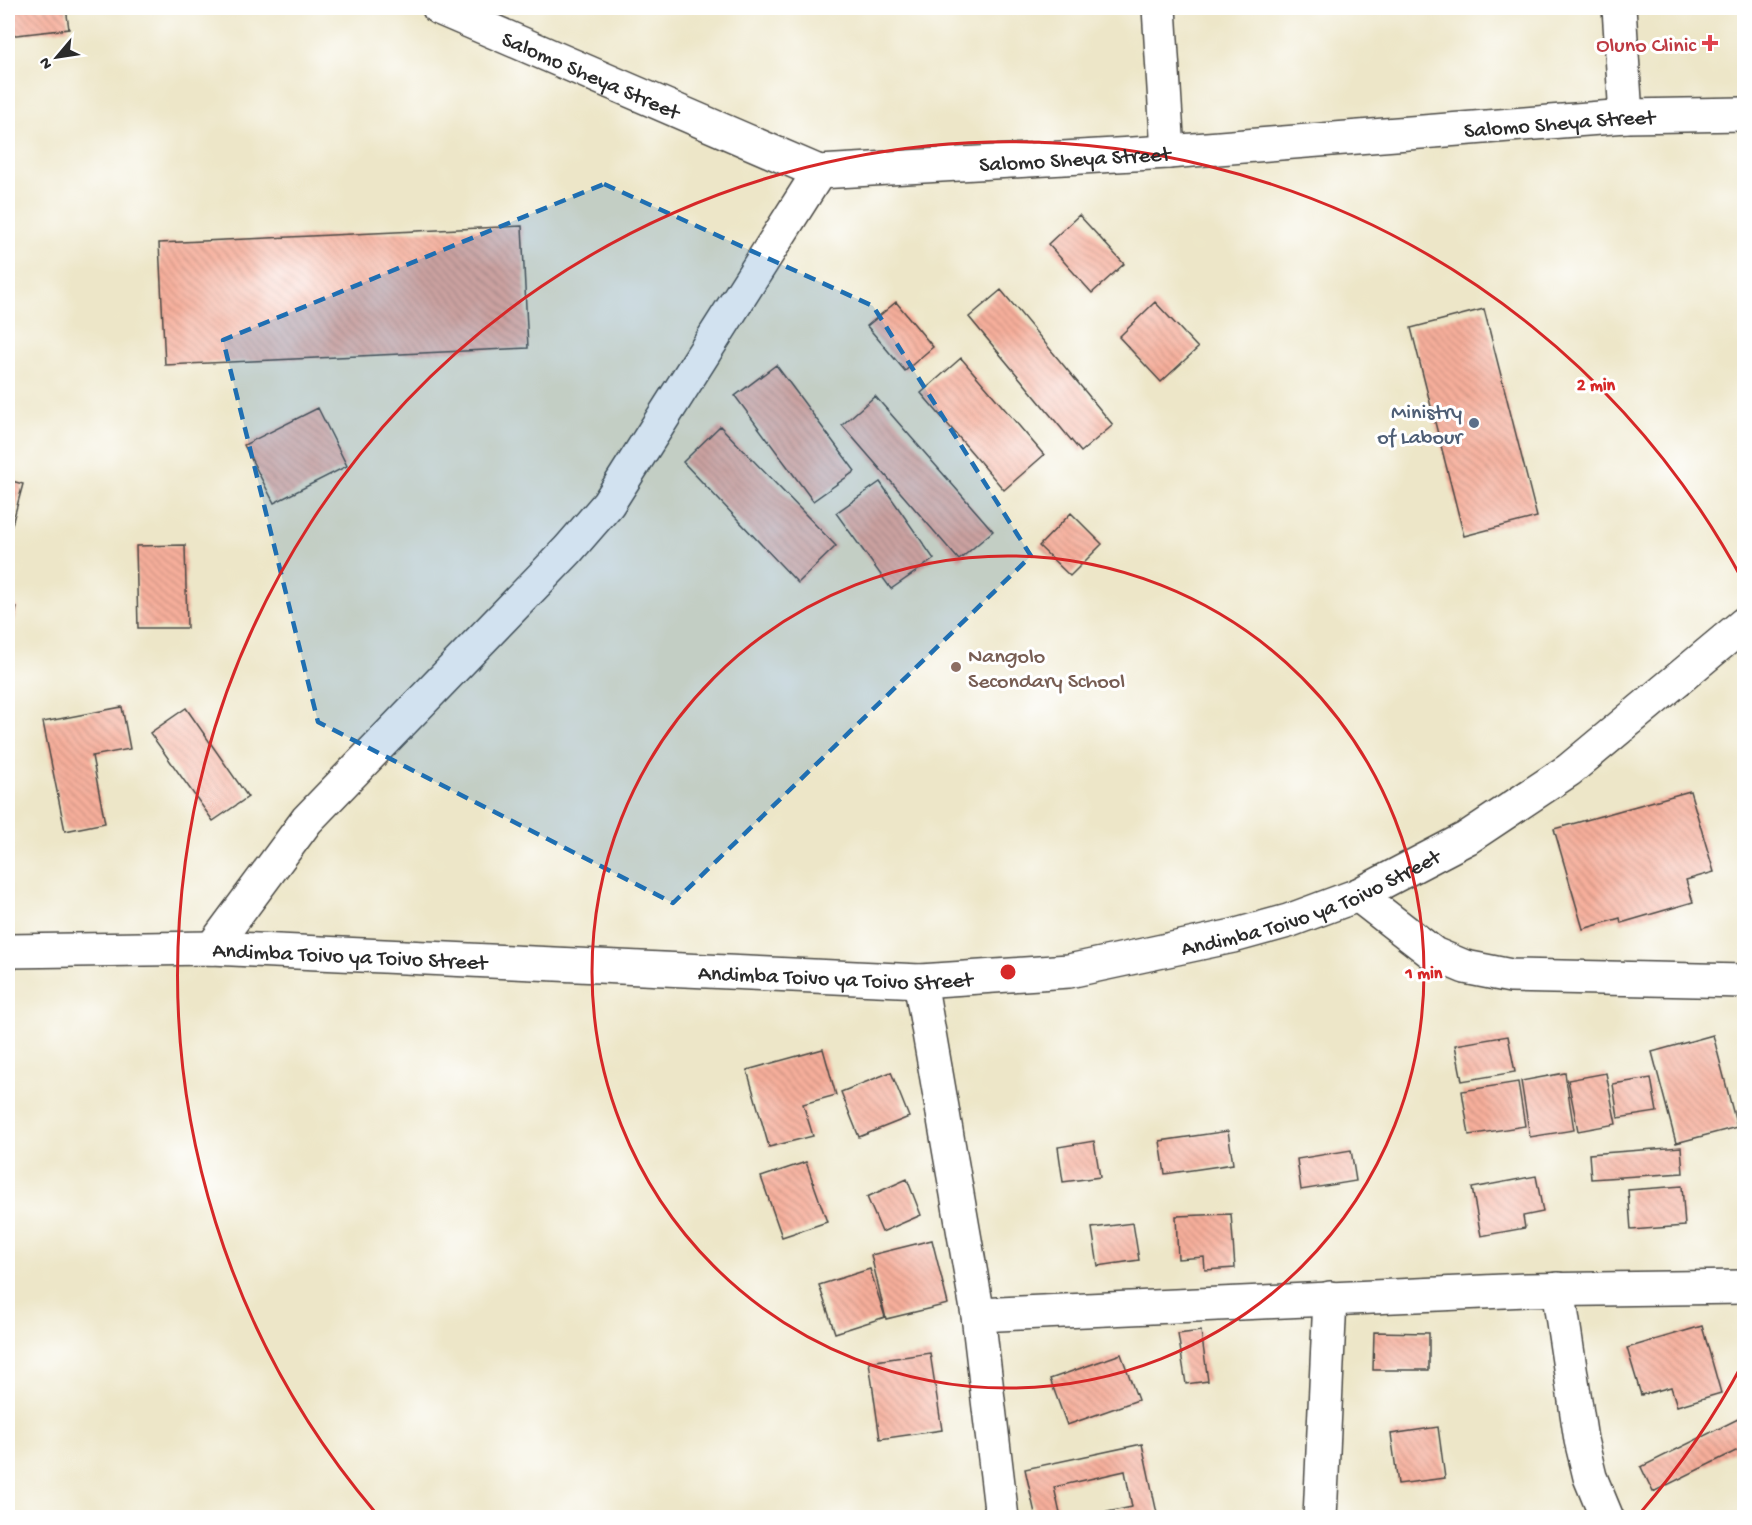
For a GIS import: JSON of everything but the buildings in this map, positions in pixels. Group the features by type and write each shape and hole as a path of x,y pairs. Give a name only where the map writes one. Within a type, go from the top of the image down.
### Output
{"street":[{"name":"Salomo Sheya Street","path":"439,8 819,172 1168,152 1626,116 1744,114"},
{"path":"1159,8 1168,152"},
{"path":"1619,8 1626,116"},
{"path":"212,948 308,820 560,558 608,504 819,172"},
{"name":"Andimba Toivo ya Toivo Street","path":"8,951 212,948 920,981 1069,971 1233,936 1288,921 1358,895 1467,838 1569,770 1744,624"},
{"path":"1358,895 1434,954 1466,967 1510,976 1744,981"},
{"path":"920,981 978,1315 1002,1518"},
{"path":"978,1315 1558,1289 1744,1287"},
{"path":"1558,1289 1581,1440 1590,1477 1607,1518"},
{"path":"1320,1518 1330,1298"}],"highlighted area":[{"path":"604,184 873,306 1031,556 673,903 318,722 223,340"}],"place":[{"name":"Oluno Clinic","path":"1710,43"},
{"name":"Ministry of Labour","path":"1474,423"},
{"name":"Nangolo Secondary School","path":"956,667"}]}
